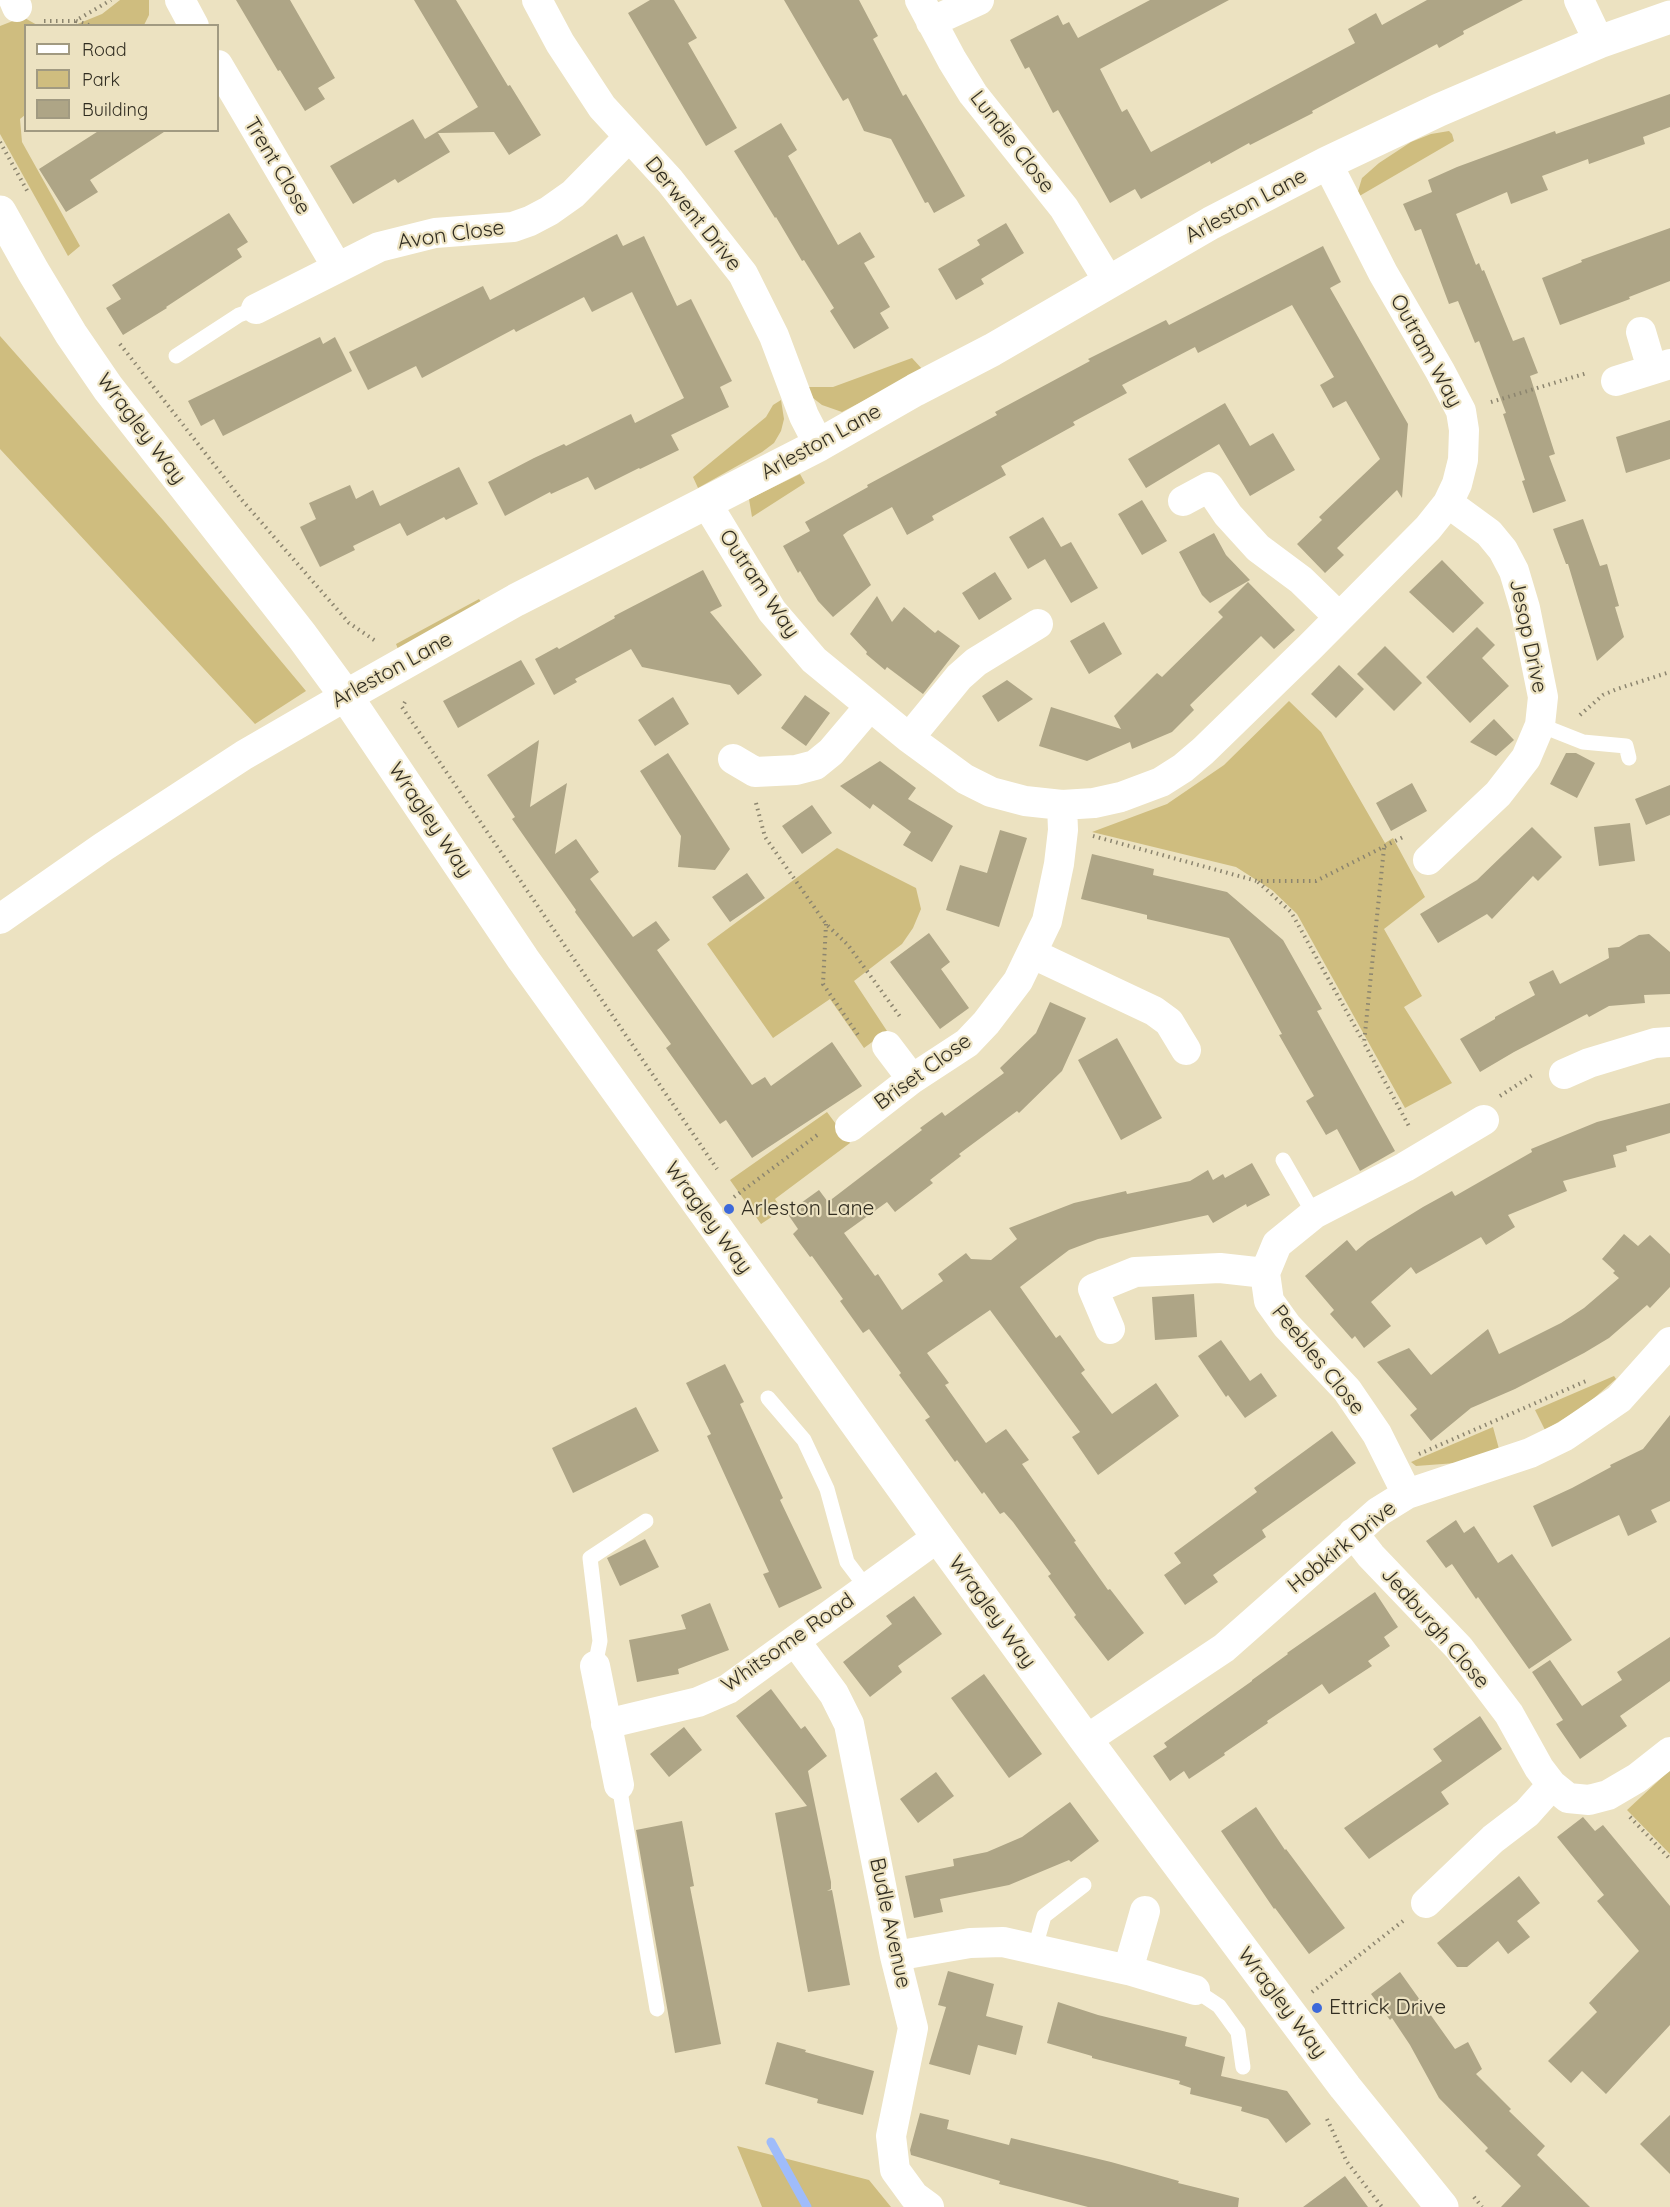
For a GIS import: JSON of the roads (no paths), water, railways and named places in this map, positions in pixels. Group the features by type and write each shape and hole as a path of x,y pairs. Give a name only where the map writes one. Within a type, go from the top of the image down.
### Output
{"street":[{"path":"180,0 193,24"},
{"name":"Derwent Drive","path":"537,0 579,74 602,107 670,181 743,274 774,336 804,416 819,445"},
{"path":"926,11 979,0"},
{"path":"1579,0 1599,42"},
{"name":"Lundie Close","path":"926,11 973,94 1064,208 1109,282"},
{"name":"Arleston Lane","path":"0,919 103,847 244,754 516,600 819,445 1211,223 1326,163 1439,110 1599,42 1670,17"},
{"name":"Trent Close","path":"219,67 338,267"},
{"name":"Avon Close","path":"256,309 379,247 435,233 513,227 530,221 573,194 629,137"},
{"name":"Outram Way","path":"707,504 772,611 813,660 909,738 964,779 991,792 1025,801 1063,818 1094,803 1121,797 1161,782 1183,768 1237,719 1428,528 1448,503 1457,484 1462,460 1464,430 1461,411 1383,273 1326,163"},
{"name":"Wragley Way","path":"0,212 33,271 108,388 302,636 346,696 523,959 1086,1740 1345,2087 1454,2198"},
{"path":"1616,381 1661,367 1641,332"},
{"path":"1183,501 1209,487 1228,515 1258,548 1301,580 1339,617"},
{"name":"Jesop Drive","path":"1436,853 1498,794 1526,758 1540,721 1543,697 1525,608 1514,571 1503,550 1489,533 1448,503"},
{"path":"909,738 959,677 976,662 1038,624"},
{"path":"744,766 796,770 814,765 831,752 870,706"},
{"name":"Briset Close","path":"838,1128 968,1043 1002,1004 1033,954 1047,921 1059,864 1063,818"},
{"path":"1033,954 1155,1011 1169,1022 1186,1050"},
{"path":"874,1042 912,1079"},
{"path":"1583,1074 1655,1043 1670,1042"},
{"path":"1110,1329 1093,1289 1134,1272 1220,1268 1264,1273 1277,1244 1314,1214 1425,1155 1484,1120"},
{"name":"Peebles Close","path":"1264,1273 1269,1301 1287,1326 1347,1390 1377,1434 1407,1494"},
{"name":"Hobkirk Drive","path":"1086,1740 1224,1648 1378,1512 1407,1494 1530,1453 1564,1436 1619,1399 1670,1342"},
{"name":"Jedburgh Close","path":"1353,1533 1371,1556 1459,1648 1509,1714 1539,1768 1552,1785 1568,1798 1589,1800 1608,1795 1637,1778 1670,1752"},
{"name":"Whitsome Road","path":"606,1724 698,1702 728,1689 938,1537"},
{"name":"Budle Avenue","path":"795,1641 834,1694 849,1724 895,1956 913,2028 891,2136 895,2170 914,2196 929,2207"},
{"path":"595,1666 619,1785"},
{"path":"1426,1904 1493,1839 1527,1813 1552,1785"},
{"path":"1128,1970 1144,1911"},
{"path":"895,1956 970,1943 1003,1942 1034,1951 1128,1970 1195,1990"}],"lane":[{"path":"176,356 239,315 256,309"},
{"path":"1540,721 1583,742 1626,746 1629,758"},
{"path":"1283,1160 1314,1214"},
{"name":"Whitsome Road","path":"768,1398 804,1440 827,1489 847,1562 866,1587"},
{"path":"595,1666 600,1641 590,1558 646,1521"},
{"path":"619,1785 657,2009"},
{"path":"1034,1951 1044,1916 1084,1885"},
{"path":"1195,1990 1219,2006 1238,2032 1243,2067"}],"waterway":[{"path":"771,2142 807,2207"}],"place":[{"name":"Arleston Lane","path":"729,1209"},
{"name":"Ettrick Drive","path":"1317,2008"}]}
